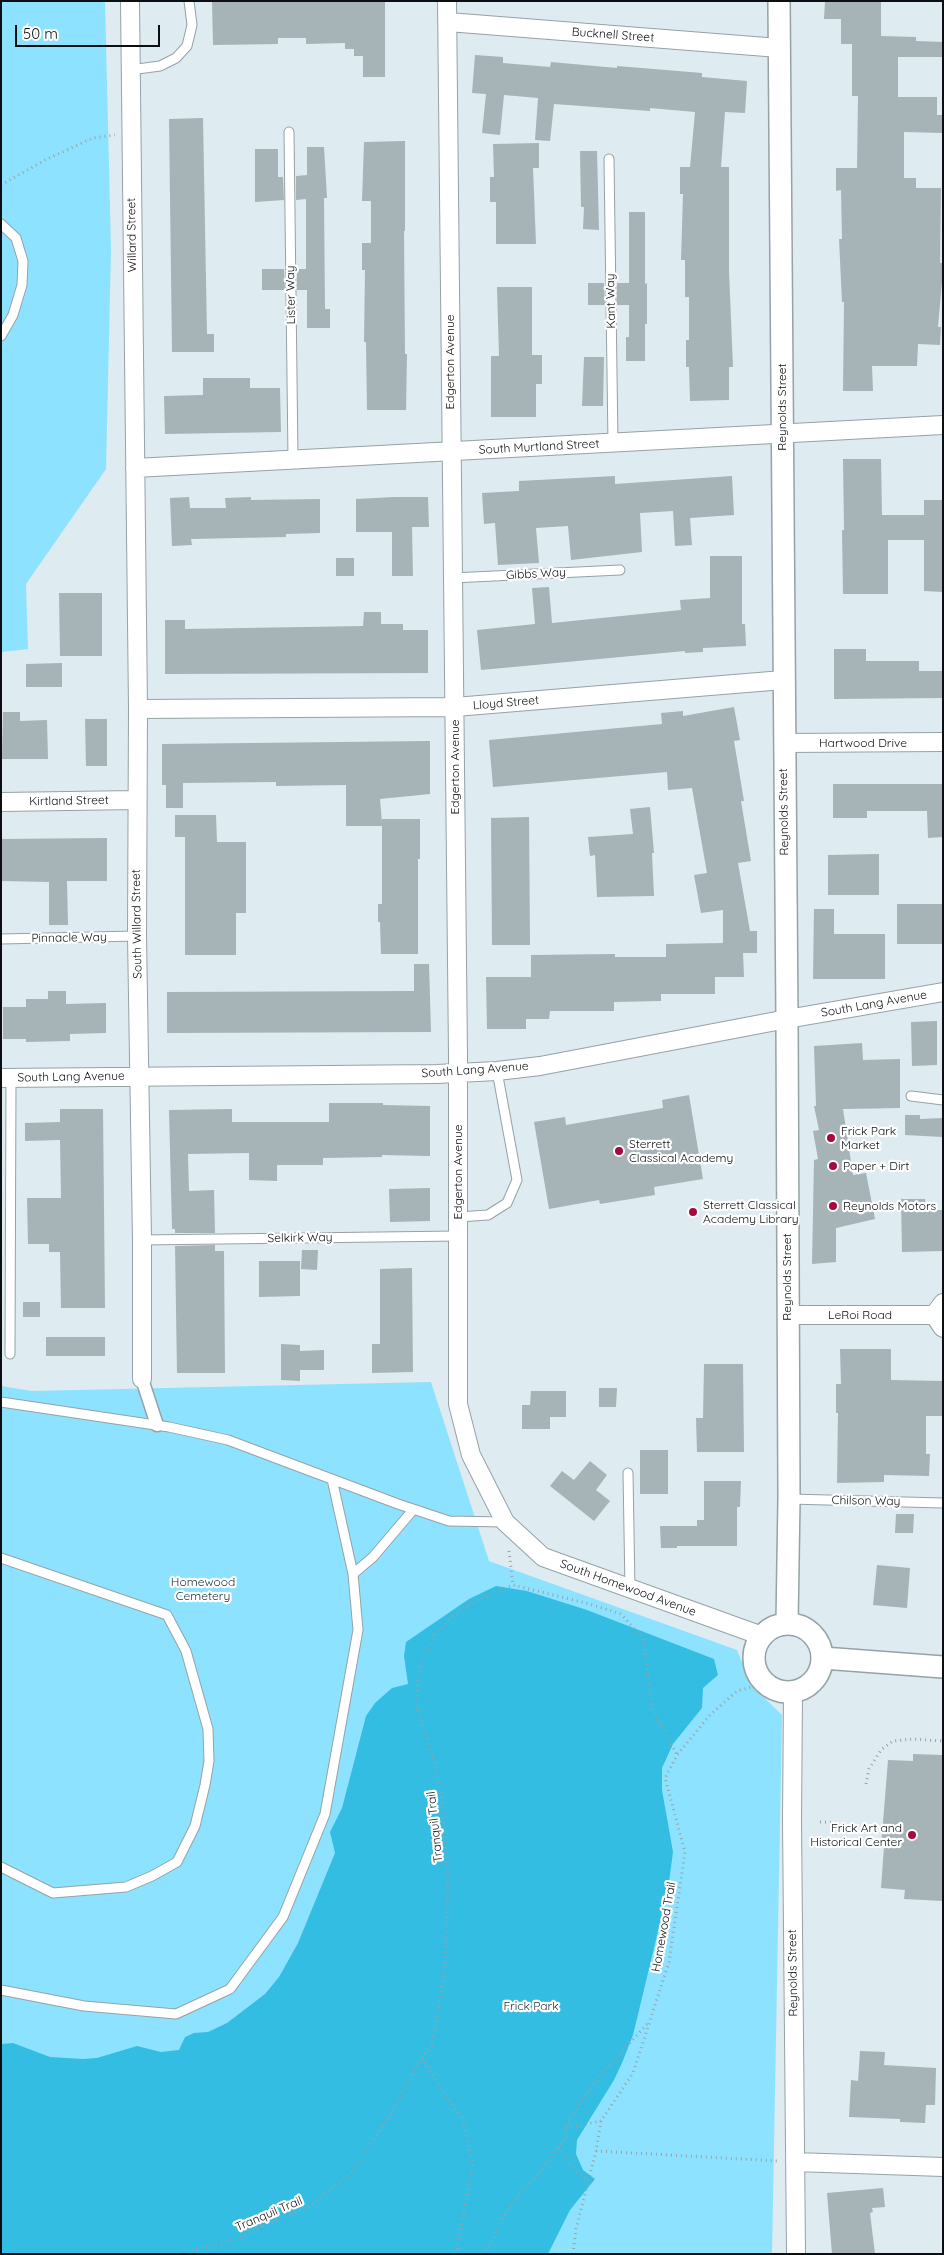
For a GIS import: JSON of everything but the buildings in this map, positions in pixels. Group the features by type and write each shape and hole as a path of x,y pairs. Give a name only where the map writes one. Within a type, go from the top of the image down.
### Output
{"street":[{"name":"Willard Street","path":"130,1 135,468"},
{"name":"Edgerton Avenue","path":"447,1 458,1074 458,1404 471,1455 505,1522"},
{"name":"Reynolds Street","path":"779,1 787,1019 789,1499 787,1624"},
{"name":"Bucknell Street","path":"448,22 779,48"},
{"name":"South Murtland Street","path":"135,468 943,425"},
{"name":"South Willard Street","path":"135,468 138,709 136,800 137,936 142,1240 142,1379"},
{"name":"Lloyd Street","path":"138,709 454,707 783,680"},
{"name":"Hartwood Drive","path":"784,743 943,742"},
{"name":"Kirtland Street","path":"1,802 136,800"},
{"name":"South Lang Avenue","path":"6,1078 458,1074 497,1071 540,1066 787,1019 943,992"},
{"name":"LeRoi Road","path":"787,1315 940,1315"},
{"path":"142,1379 157,1425"},
{"name":"South Homewood Avenue","path":"505,1522 543,1558 762,1636"},
{"path":"787,1624 799,1625 810,1631 818,1640 823,1658 819,1676 811,1685 793,1693 779,1692 764,1684 757,1674 754,1661 755,1649 762,1636 773,1627 787,1624"},
{"path":"823,1658 943,1666"},
{"name":"Reynolds Street","path":"793,1693 792,1830 796,2254"},
{"path":"795,2162 943,2167"}],"lane":[{"path":"130,70 160,66 176,58 187,46 192,25 189,1"},
{"name":"Lister Way","path":"289,132 293,459"},
{"name":"Kant Way","path":"609,159 613,444"},
{"path":"1,224 16,238 23,261 22,285 13,315 1,336"},
{"name":"Gibbs Way","path":"452,578 620,570"},
{"name":"Pinnacle Way","path":"1,939 137,936"},
{"path":"458,1217 488,1216 507,1203 517,1180 497,1071"},
{"path":"6,1078 10,1354"},
{"path":"912,1096 943,1100"},
{"name":"Selkirk Way","path":"142,1240 458,1236"},
{"path":"1,1402 157,1425 228,1440 414,1510 449,1520 505,1522"},
{"path":"628,1473 630,1590"},
{"path":"1,1990 84,2006 176,2014 230,1990 283,1917 325,1814 358,1630 353,1574 332,1479"},
{"name":"Chilson Way","path":"789,1499 943,1502"},
{"path":"353,1574 373,1557 414,1510"},
{"path":"1,1558 153,1608 167,1615 186,1650 208,1729 208,1761 205,1785 195,1826 177,1862 152,1876 126,1887 53,1893 1,1867"}],"path":[{"path":"1,185 45,160 93,138 130,132"},
{"path":"505,1522 513,1585 590,1604 621,1614 644,1640 652,1708 677,1755"},
{"name":"Tranquil Trail","path":"182,2254 240,2236 310,2206 351,2173 388,2119 422,2058 432,2044 446,1969 448,1874 442,1797 434,1761 416,1705 419,1669 436,1633 462,1608 513,1585"},
{"name":"Homewood Trail","path":"483,2254 494,2239 502,2219 522,2190 541,2172 567,2136 566,2128 578,2106 600,2076 650,2021 669,1962 685,1852 665,1778 677,1755 710,1715 737,1691 764,1684"},
{"path":"866,1784 869,1769 881,1750 894,1741 913,1739 943,1741"},
{"path":"820,1822 838,1823"},
{"path":"572,2254 601,2122 633,2074 650,2021"},
{"path":"422,2058 462,2121 473,2164 456,2254"},
{"path":"566,2128 601,2122"},
{"path":"559,2147 576,2172 589,2180"},
{"path":"596,2150 795,2162"}],"green space":[{"path":"1,1 105,1 111,250 106,469 26,584 28,649 1,652"},
{"name":"Homewood Cemetery","path":"431,1382 489,1561 737,1650 752,1686 782,1715 772,2254 1,2254 1,1386 32,1391"},
{"name":"Frick Park","path":"496,1586 527,1591 587,1610 714,1659 718,1675 703,1688 702,1708 673,1744 662,1768 662,1790 673,1852 669,1882 655,1944 633,2035 622,2063 614,2080 577,2140 576,2154 583,2170 595,2179 570,2210 548,2254 1,2254 1,2044 13,2043 50,2057 83,2059 97,2058 137,2046 161,2052 179,2050 185,2037 194,2033 208,2032 227,2023 265,1994 279,1977 298,1943 335,1853 330,1832 342,1808 366,1716 375,1703 392,1688 408,1684 404,1656 406,1642 469,1599"}],"place":[{"name":"Frick Park Market","path":"831,1138"},
{"name":"Sterrett Classical Academy","path":"619,1151"},
{"name":"Paper + Dirt","path":"833,1166"},
{"name":"Reynolds Motors","path":"833,1206"},
{"name":"Sterrett Classical Academy Library","path":"693,1212"},
{"name":"Frick Art and Historical Center","path":"912,1835"}]}
